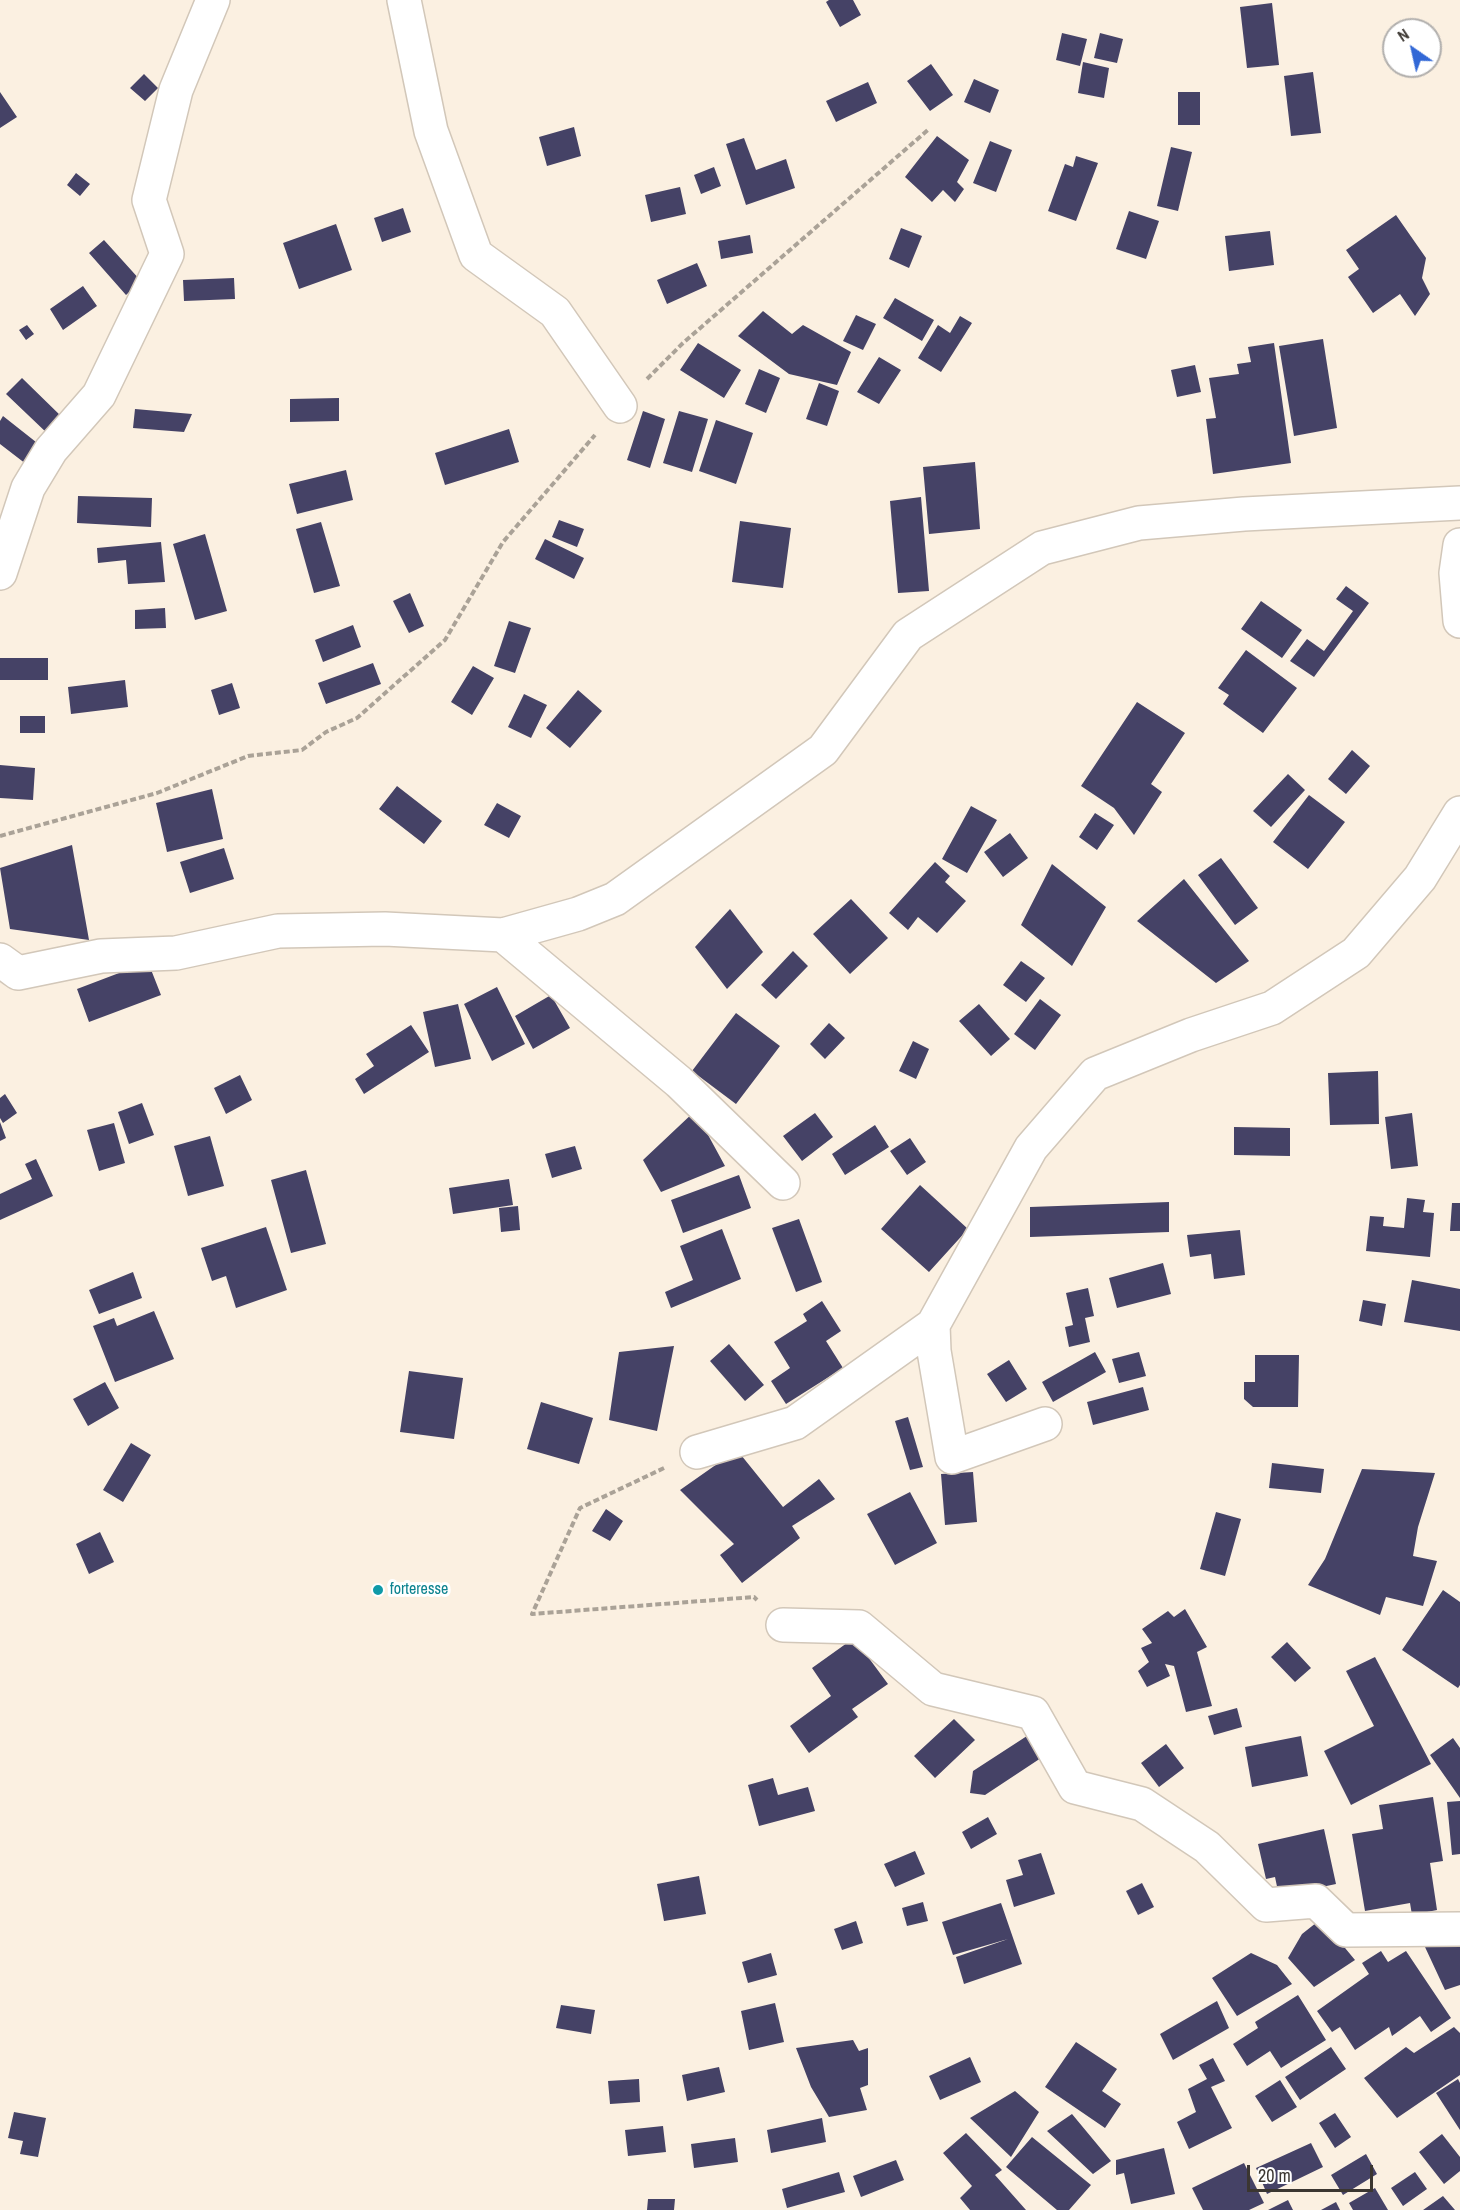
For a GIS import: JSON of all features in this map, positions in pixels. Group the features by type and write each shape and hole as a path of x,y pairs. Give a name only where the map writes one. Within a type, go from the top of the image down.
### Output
{"street":[{"path":"0,573 28,488 51,450 99,395 167,254 149,200 176,90 213,0"},
{"path":"404,0 431,131 477,255 555,312 620,406"},
{"path":"0,960 18,973 101,956 176,953 278,931 385,929 503,935 578,914 615,899 824,750 908,635 1042,548 1139,523 1244,514 1460,503"},
{"path":"1460,545 1456,573 1460,621"},
{"path":"697,1452 795,1423 933,1325 1031,1148 1095,1074 1191,1035 1272,1008 1356,953 1420,878 1460,813"},
{"path":"503,935 679,1082 783,1183"},
{"path":"933,1325 934,1352 952,1456 1045,1424"},
{"path":"783,1625 859,1627 933,1689 1033,1713 1075,1787 1143,1804 1207,1847 1266,1905 1316,1901 1346,1930 1460,1929"}],"path":[{"path":"0,836 157,793 248,756 302,750 326,732 357,718 445,640 503,542 620,406 683,343 928,129"},
{"path":"697,1452 580,1508 532,1614 754,1597 783,1625"}],"building":[{"path":"853,0 861,15 840,27 826,2"},
{"path":"1272,3 1279,65 1247,68 1240,7"},
{"path":"1062,33 1087,39 1080,66 1056,60"},
{"path":"1100,33 1123,39 1117,63 1094,58"},
{"path":"1083,62 1109,68 1104,98 1078,93"},
{"path":"931,64 953,95 930,111 907,81"},
{"path":"1313,72 1321,133 1291,136 1284,76"},
{"path":"144,74 158,88 145,101 130,88"},
{"path":"974,79 999,90 990,113 964,102"},
{"path":"868,82 877,103 836,122 826,101"},
{"path":"0,92 17,117 0,128"},
{"path":"1178,92 1200,92 1200,125 1178,125"},
{"path":"574,127 581,156 547,166 539,137"},
{"path":"937,136 969,160 957,182 964,189 955,202 943,190 932,202 905,177"},
{"path":"744,138 756,170 786,159 795,188 746,205 726,144"},
{"path":"990,141 1012,150 996,192 973,183"},
{"path":"1171,147 1192,152 1178,211 1157,206"},
{"path":"1076,156 1098,163 1076,221 1048,211 1065,164 1073,167"},
{"path":"714,167 721,186 701,194 694,175"},
{"path":"76,173 90,184 80,196 67,185"},
{"path":"680,187 686,214 651,222 645,195"},
{"path":"403,208 411,232 382,242 374,218"},
{"path":"1129,211 1159,221 1146,259 1116,249"},
{"path":"1396,215 1426,258 1422,278 1430,294 1415,316 1400,294 1373,313 1348,277 1359,269 1346,250"},
{"path":"336,224 352,270 299,289 283,243"},
{"path":"901,228 922,236 909,268 889,259"},
{"path":"1270,231 1274,265 1229,271 1225,236"},
{"path":"750,235 753,253 721,259 718,241"},
{"path":"104,240 141,281 126,295 89,253"},
{"path":"697,263 707,286 667,304 657,280"},
{"path":"234,278 235,299 184,301 183,280"},
{"path":"83,286 97,306 63,330 50,309"},
{"path":"895,298 934,320 922,341 883,318"},
{"path":"763,311 792,334 803,325 851,352 837,385 789,374 738,336"},
{"path":"856,315 876,324 863,350 843,341"},
{"path":"960,316 972,323 941,372 918,358 938,325 950,333"},
{"path":"27,325 34,334 26,340 19,330"},
{"path":"1323,339 1337,428 1294,436 1279,346"},
{"path":"698,343 741,370 724,398 680,370"},
{"path":"1274,343 1291,463 1213,474 1206,419 1216,418 1209,378 1239,374 1237,364 1251,362 1248,347"},
{"path":"879,357 901,370 879,404 857,392"},
{"path":"1195,365 1201,392 1177,397 1171,370"},
{"path":"759,369 780,378 766,413 745,404"},
{"path":"22,378 64,419 49,435 6,394"},
{"path":"819,383 839,391 827,426 806,419"},
{"path":"339,398 339,421 290,422 290,399"},
{"path":"135,409 192,414 184,432 133,428"},
{"path":"643,411 665,419 650,468 627,460"},
{"path":"679,411 708,419 692,472 663,463"},
{"path":"3,416 41,446 26,464 0,444 0,421"},
{"path":"716,420 753,433 736,484 699,471"},
{"path":"509,429 519,462 445,485 435,453"},
{"path":"975,462 980,529 929,534 923,467"},
{"path":"346,470 353,500 297,514 289,484"},
{"path":"78,496 152,498 151,527 77,523"},
{"path":"921,497 929,591 898,593 890,501"},
{"path":"559,520 584,529 577,547 552,537"},
{"path":"740,521 791,528 783,588 732,582"},
{"path":"321,522 340,586 314,593 296,529"},
{"path":"205,534 227,611 195,620 173,544"},
{"path":"545,539 584,558 574,579 535,559"},
{"path":"161,542 165,582 128,584 126,560 98,563 97,548"},
{"path":"1346,586 1369,603 1314,677 1290,661 1307,639 1324,651 1353,611 1336,599"},
{"path":"410,593 424,626 409,633 393,601"},
{"path":"1261,601 1302,630 1282,658 1241,629"},
{"path":"165,608 166,628 135,629 135,610"},
{"path":"509,621 531,628 515,673 494,666"},
{"path":"353,625 361,647 323,662 315,640"},
{"path":"1246,650 1297,688 1263,733 1223,704 1229,695 1218,688"},
{"path":"0,658 48,658 48,680 0,680"},
{"path":"373,663 381,684 326,704 318,683"},
{"path":"473,666 494,678 472,715 451,702"},
{"path":"125,680 128,707 71,714 68,687"},
{"path":"232,683 240,708 219,715 211,690"},
{"path":"578,690 602,711 570,748 546,728"},
{"path":"524,694 547,705 531,738 508,727"},
{"path":"1137,702 1185,733 1151,784 1162,792 1134,835 1114,808 1081,786"},
{"path":"20,716 45,716 45,733 20,733"},
{"path":"1352,750 1370,766 1346,794 1328,779"},
{"path":"0,765 35,768 33,800 0,798"},
{"path":"1288,774 1305,790 1271,827 1253,811"},
{"path":"397,786 442,821 424,844 379,809"},
{"path":"212,789 223,839 167,852 156,803"},
{"path":"1309,795 1345,822 1308,869 1273,842"},
{"path":"497,803 521,816 509,838 484,825"},
{"path":"971,806 997,820 967,873 942,859"},
{"path":"1095,813 1114,825 1097,850 1079,837"},
{"path":"1010,833 1028,858 1003,877 984,852"},
{"path":"72,845 89,940 10,929 0,868"},
{"path":"224,848 234,879 190,893 180,862"},
{"path":"1221,858 1258,908 1235,925 1198,875"},
{"path":"935,862 950,876 945,882 966,901 937,933 918,917 908,930 889,913"},
{"path":"1052,864 1106,907 1072,966 1021,925"},
{"path":"1184,879 1249,961 1216,983 1137,921"},
{"path":"851,899 888,938 850,974 813,934"},
{"path":"730,909 763,952 727,989 695,947"},
{"path":"793,951 808,966 776,999 761,985"},
{"path":"1021,961 1045,978 1026,1002 1003,985"},
{"path":"148,962 161,995 89,1022 77,989"},
{"path":"497,987 525,1044 492,1061 464,1004"},
{"path":"551,995 570,1028 533,1049 515,1016"},
{"path":"1040,999 1061,1015 1035,1050 1014,1034"},
{"path":"458,1004 471,1059 435,1067 423,1012"},
{"path":"979,1004 1010,1039 991,1056 959,1021"},
{"path":"736,1013 780,1046 736,1104 692,1071"},
{"path":"829,1023 845,1038 825,1059 810,1044"},
{"path":"411,1025 429,1052 364,1094 355,1079 374,1066 366,1054"},
{"path":"913,1041 929,1049 916,1079 899,1071"},
{"path":"1378,1071 1379,1124 1330,1125 1328,1073"},
{"path":"240,1075 252,1100 226,1114 214,1088"},
{"path":"5,1094 17,1113 3,1123 0,1118 0,1098"},
{"path":"142,1103 154,1135 129,1144 118,1112"},
{"path":"695,1111 725,1166 661,1192 643,1160"},
{"path":"815,1113 833,1137 802,1161 783,1136"},
{"path":"1412,1113 1418,1166 1391,1169 1385,1117"},
{"path":"0,1122 6,1138 0,1141"},
{"path":"114,1123 125,1163 99,1171 87,1130"},
{"path":"875,1125 889,1147 845,1175 832,1154"},
{"path":"1234,1127 1290,1128 1290,1156 1234,1155"},
{"path":"210,1136 224,1186 188,1196 174,1146"},
{"path":"910,1138 926,1162 907,1175 890,1151"},
{"path":"575,1146 582,1169 552,1178 545,1154"},
{"path":"36,1159 53,1196 0,1220 0,1194 32,1179 25,1164"},
{"path":"306,1170 326,1244 291,1253 271,1180"},
{"path":"739,1175 751,1208 683,1233 671,1200"},
{"path":"509,1179 513,1205 453,1214 449,1188"},
{"path":"920,1185 968,1229 929,1272 881,1229"},
{"path":"1407,1198 1425,1200 1423,1212 1434,1213 1430,1257 1366,1251 1370,1216 1384,1217 1383,1226 1404,1228"},
{"path":"1169,1202 1169,1232 1030,1237 1030,1207"},
{"path":"1452,1203 1460,1203 1460,1231 1450,1231"},
{"path":"518,1206 520,1230 501,1232 499,1208"},
{"path":"799,1219 822,1282 796,1292 772,1228"},
{"path":"266,1227 287,1290 236,1308 226,1276 212,1281 201,1248"},
{"path":"722,1229 741,1279 671,1308 665,1292 693,1280 680,1246"},
{"path":"1240,1230 1245,1275 1214,1279 1211,1254 1190,1257 1187,1235"},
{"path":"1163,1263 1171,1294 1117,1308 1109,1278"},
{"path":"133,1272 142,1298 99,1314 89,1290"},
{"path":"1412,1280 1460,1289 1460,1331 1404,1322"},
{"path":"1088,1288 1094,1316 1085,1318 1090,1342 1069,1347 1065,1327 1073,1325 1066,1293"},
{"path":"1363,1300 1386,1304 1382,1326 1359,1321"},
{"path":"822,1301 841,1331 826,1341 843,1368 786,1404 771,1381 790,1368 774,1342 807,1321 803,1314"},
{"path":"154,1311 174,1359 115,1382 93,1326 114,1318 117,1326"},
{"path":"729,1344 764,1385 745,1401 710,1361"},
{"path":"674,1346 657,1431 609,1420 619,1352"},
{"path":"1095,1352 1106,1372 1053,1402 1042,1382"},
{"path":"1139,1352 1146,1376 1119,1383 1112,1359"},
{"path":"1255,1355 1299,1355 1298,1407 1253,1407 1244,1399 1244,1382 1255,1382"},
{"path":"1009,1360 1027,1389 1006,1402 987,1374"},
{"path":"409,1371 463,1378 454,1439 400,1432"},
{"path":"105,1382 119,1408 88,1426 73,1399"},
{"path":"1143,1387 1149,1410 1093,1425 1087,1402"},
{"path":"541,1402 593,1418 579,1464 527,1449"},
{"path":"908,1417 923,1467 910,1470 895,1421"},
{"path":"131,1443 151,1455 123,1502 103,1490"},
{"path":"737,1450 783,1507 819,1479 835,1499 792,1526 800,1538 742,1583 720,1555 734,1544 680,1490"},
{"path":"1272,1463 1324,1469 1321,1493 1269,1488"},
{"path":"1362,1469 1435,1473 1418,1527 1413,1556 1437,1561 1423,1606 1386,1597 1380,1615 1308,1585 1325,1559"},
{"path":"973,1472 977,1522 945,1525 941,1474"},
{"path":"910,1492 937,1543 895,1565 867,1514"},
{"path":"606,1509 623,1521 610,1541 592,1531"},
{"path":"1216,1512 1241,1519 1225,1576 1200,1569"},
{"path":"100,1532 114,1562 89,1574 76,1544"},
{"path":"1443,1590 1460,1602 1460,1685 1458,1688 1402,1650"},
{"path":"1185,1609 1207,1647 1197,1652 1212,1706 1186,1712 1174,1666 1165,1664 1170,1676 1147,1687 1138,1671 1149,1662 1141,1648 1152,1643 1142,1629 1168,1611 1174,1617"},
{"path":"854,1638 888,1684 852,1709 858,1717 809,1753 790,1726 831,1696 812,1668"},
{"path":"1287,1642 1311,1668 1295,1682 1271,1657"},
{"path":"1375,1657 1431,1764 1351,1805 1324,1751 1374,1726 1346,1671"},
{"path":"1237,1708 1242,1727 1214,1735 1208,1716"},
{"path":"954,1719 975,1740 935,1778 914,1756"},
{"path":"1030,1734 1044,1756 985,1795 970,1793 973,1771"},
{"path":"1301,1736 1308,1776 1252,1787 1245,1747"},
{"path":"1453,1738 1460,1748 1460,1798 1430,1755"},
{"path":"1166,1744 1184,1768 1159,1787 1141,1763"},
{"path":"773,1778 778,1795 808,1787 815,1811 759,1826 748,1785"},
{"path":"1433,1797 1443,1861 1430,1863 1437,1910 1412,1915 1410,1903 1365,1911 1352,1834 1383,1829 1379,1805"},
{"path":"1460,1801 1460,1854 1452,1855 1447,1802"},
{"path":"988,1817 997,1834 971,1849 962,1832"},
{"path":"1324,1829 1336,1884 1279,1896 1275,1877 1266,1879 1258,1844"},
{"path":"915,1851 925,1874 895,1887 884,1864"},
{"path":"1041,1853 1055,1894 1014,1907 1006,1880 1023,1875 1018,1860"},
{"path":"699,1876 706,1914 664,1921 657,1884"},
{"path":"1142,1883 1154,1907 1138,1915 1126,1891"},
{"path":"923,1902 928,1921 907,1926 902,1908"},
{"path":"1001,1903 1022,1964 964,1984 956,1957 1008,1939 953,1955 942,1922"},
{"path":"1321,1919 1355,1960 1314,1987 1288,1958 1302,1934"},
{"path":"856,1921 863,1943 842,1950 834,1929"},
{"path":"1460,1943 1460,1985 1445,1990 1425,1947"},
{"path":"1381,1951 1388,1962 1406,1951 1451,2018 1431,2032 1420,2016 1392,2036 1389,2027 1355,2050 1340,2027 1332,2032 1317,2011 1369,1974 1362,1963"},
{"path":"771,1953 777,1975 748,1983 742,1962"},
{"path":"1251,1953 1277,1965 1292,1984 1237,2016 1212,1978"},
{"path":"1298,1995 1326,2040 1281,2068 1270,2051 1247,2066 1233,2044 1258,2028 1255,2022"},
{"path":"1217,2001 1229,2028 1173,2060 1160,2034"},
{"path":"775,2003 784,2042 749,2050 741,2011"},
{"path":"561,2005 595,2010 591,2034 556,2028"},
{"path":"1454,2027 1460,2033 1460,2075 1397,2118 1364,2078 1406,2047 1414,2053"},
{"path":"853,2040 859,2051 868,2048 868,2085 860,2088 867,2110 829,2117 811,2087 796,2048"},
{"path":"1076,2042 1117,2069 1102,2091 1121,2104 1105,2128 1045,2087"},
{"path":"1331,2047 1346,2069 1300,2100 1285,2077"},
{"path":"970,2057 981,2082 940,2100 929,2076"},
{"path":"1213,2058 1225,2081 1211,2087 1232,2128 1189,2149 1177,2122 1196,2112 1188,2089 1207,2079 1199,2065"},
{"path":"719,2067 725,2092 687,2101 682,2075"},
{"path":"639,2079 640,2102 610,2104 608,2081"},
{"path":"1458,2079 1460,2083 1460,2130 1436,2093"},
{"path":"1280,2080 1297,2107 1272,2122 1255,2096"},
{"path":"1015,2091 1039,2112 1011,2157 970,2118"},
{"path":"14,2112 46,2118 38,2157 20,2154 23,2141 8,2138"},
{"path":"1335,2113 1351,2137 1335,2148 1319,2123"},
{"path":"1072,2114 1111,2161 1093,2174 1047,2131"},
{"path":"822,2118 826,2142 771,2153 767,2130"},
{"path":"663,2126 666,2152 628,2156 625,2130"},
{"path":"966,2133 1002,2170 995,2175 1026,2210 970,2210 960,2198 972,2186 943,2153"},
{"path":"1442,2134 1460,2157 1460,2171 1444,2184 1419,2152"},
{"path":"1032,2137 1091,2185 1069,2210 1057,2210 1006,2167"},
{"path":"735,2138 738,2162 694,2168 691,2144"},
{"path":"1311,2143 1323,2167 1267,2194 1256,2168"},
{"path":"1164,2148 1175,2194 1131,2204 1124,2173 1116,2175 1116,2160"},
{"path":"1366,2154 1377,2174 1343,2195 1331,2175"},
{"path":"896,2160 904,2180 861,2197 853,2176"},
{"path":"1244,2163 1264,2203 1249,2210 1203,2210 1192,2188"},
{"path":"839,2172 845,2192 787,2208 782,2189"},
{"path":"1415,2172 1427,2189 1403,2206 1391,2188"},
{"path":"1375,2188 1388,2210 1353,2210 1349,2203"},
{"path":"1443,2196 1455,2210 1423,2210"},
{"path":"648,2199 675,2199 674,2210 647,2210"},
{"path":"1288,2200 1293,2210 1268,2210"},
{"path":"1336,2202 1340,2210 1321,2210"}],"place":[{"name":"forteresse","path":"378,1590"}]}
